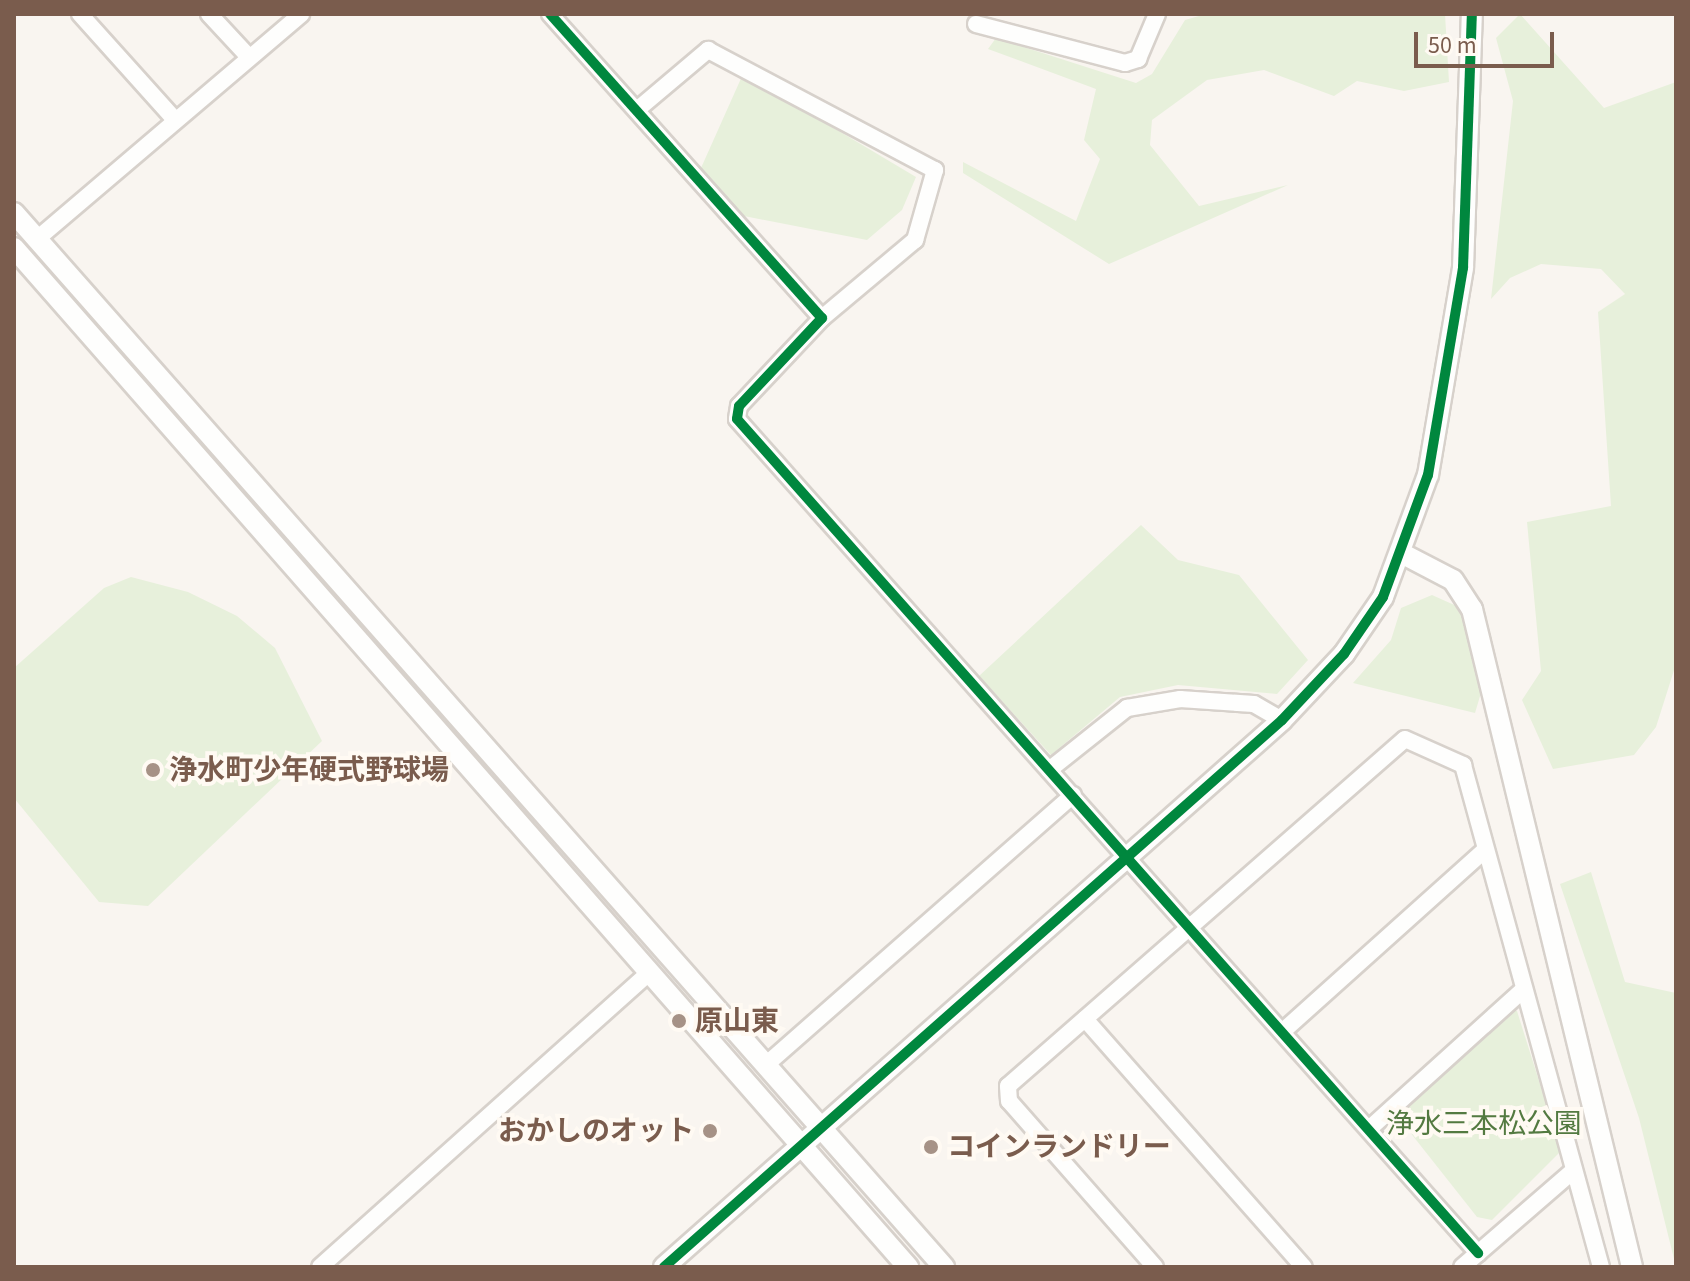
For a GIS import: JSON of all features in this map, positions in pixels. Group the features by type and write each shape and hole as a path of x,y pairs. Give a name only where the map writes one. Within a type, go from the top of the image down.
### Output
{"street":[{"path":"80,14 175,120"},
{"path":"209,14 249,57"},
{"path":"37,239 301,14"},
{"path":"550,14 822,318"},
{"path":"976,24 1125,63 1138,59 1157,14"},
{"path":"664,1267 1282,720 1344,654 1403,554 1428,475 1463,268 1472,14"},
{"path":"638,109 708,50 935,170 915,240 822,318 739,406 737,419 1130,857 1189,928 1478,1253"},
{"path":"14,213 768,1063 944,1267"},
{"path":"14,248 908,1267"},
{"path":"1403,554 1453,580 1472,609 1632,1267"},
{"path":"1049,770 1127,708 1210,701 1254,704 1282,720"},
{"path":"1155,1267 1006,1097 1008,1086 1405,739 1463,765 1601,1267"},
{"path":"768,1063 1073,795"},
{"path":"1282,1032 1485,850"},
{"path":"320,1267 649,973"},
{"path":"1369,1129 1523,990"},
{"path":"1085,1019 1304,1267"},
{"path":"1462,1267 1574,1170"}],"green space":[{"path":"1206,14 1445,14 1449,82 1404,91 1357,81 1334,96 1264,70 1207,80 1152,120 1150,145 1199,206 1288,185 1109,264 963,173 963,162 1076,221 1100,159 1084,140 1096,89 988,49 996,38 1136,83 1152,74 1185,20"},
{"path":"1520,14 1604,108 1676,82 1676,664 1656,727 1634,755 1553,769 1522,700 1541,671 1527,522 1611,506 1598,312 1625,294 1601,269 1541,264 1510,278 1491,299 1513,101 1496,38"},
{"path":"743,74 916,177 902,210 867,240 744,216 701,168"},
{"path":"1141,525 1178,560 1239,575 1308,660 1277,694 1178,685 1120,697 1051,755 979,676"},
{"name":"浄水町少年硬式野球場","path":"131,577 188,592 237,616 275,648 322,741 148,906 99,902 14,798 14,668 104,588"},
{"path":"1432,595 1461,608 1483,686 1475,713 1353,683 1391,640 1401,608"},
{"path":"1591,872 1625,982 1676,993 1676,1267 1639,1118 1560,884"},
{"name":"浄水三本松公園","path":"1510,1010 1517,1011 1561,1151 1492,1220 1477,1217 1398,1117"}],"cycle path":[{"path":"550,14 822,318 739,406 737,419 1478,1253"},
{"path":"664,1267 1282,720 1344,654 1383,597 1428,475 1463,268 1472,14"}],"place":[{"name":"浄水町少年硬式野球場","path":"153,770"},
{"name":"原山東","path":"679,1021"},
{"name":"おかしのオット","path":"710,1131"},
{"name":"コインランドリー","path":"931,1147"}]}
